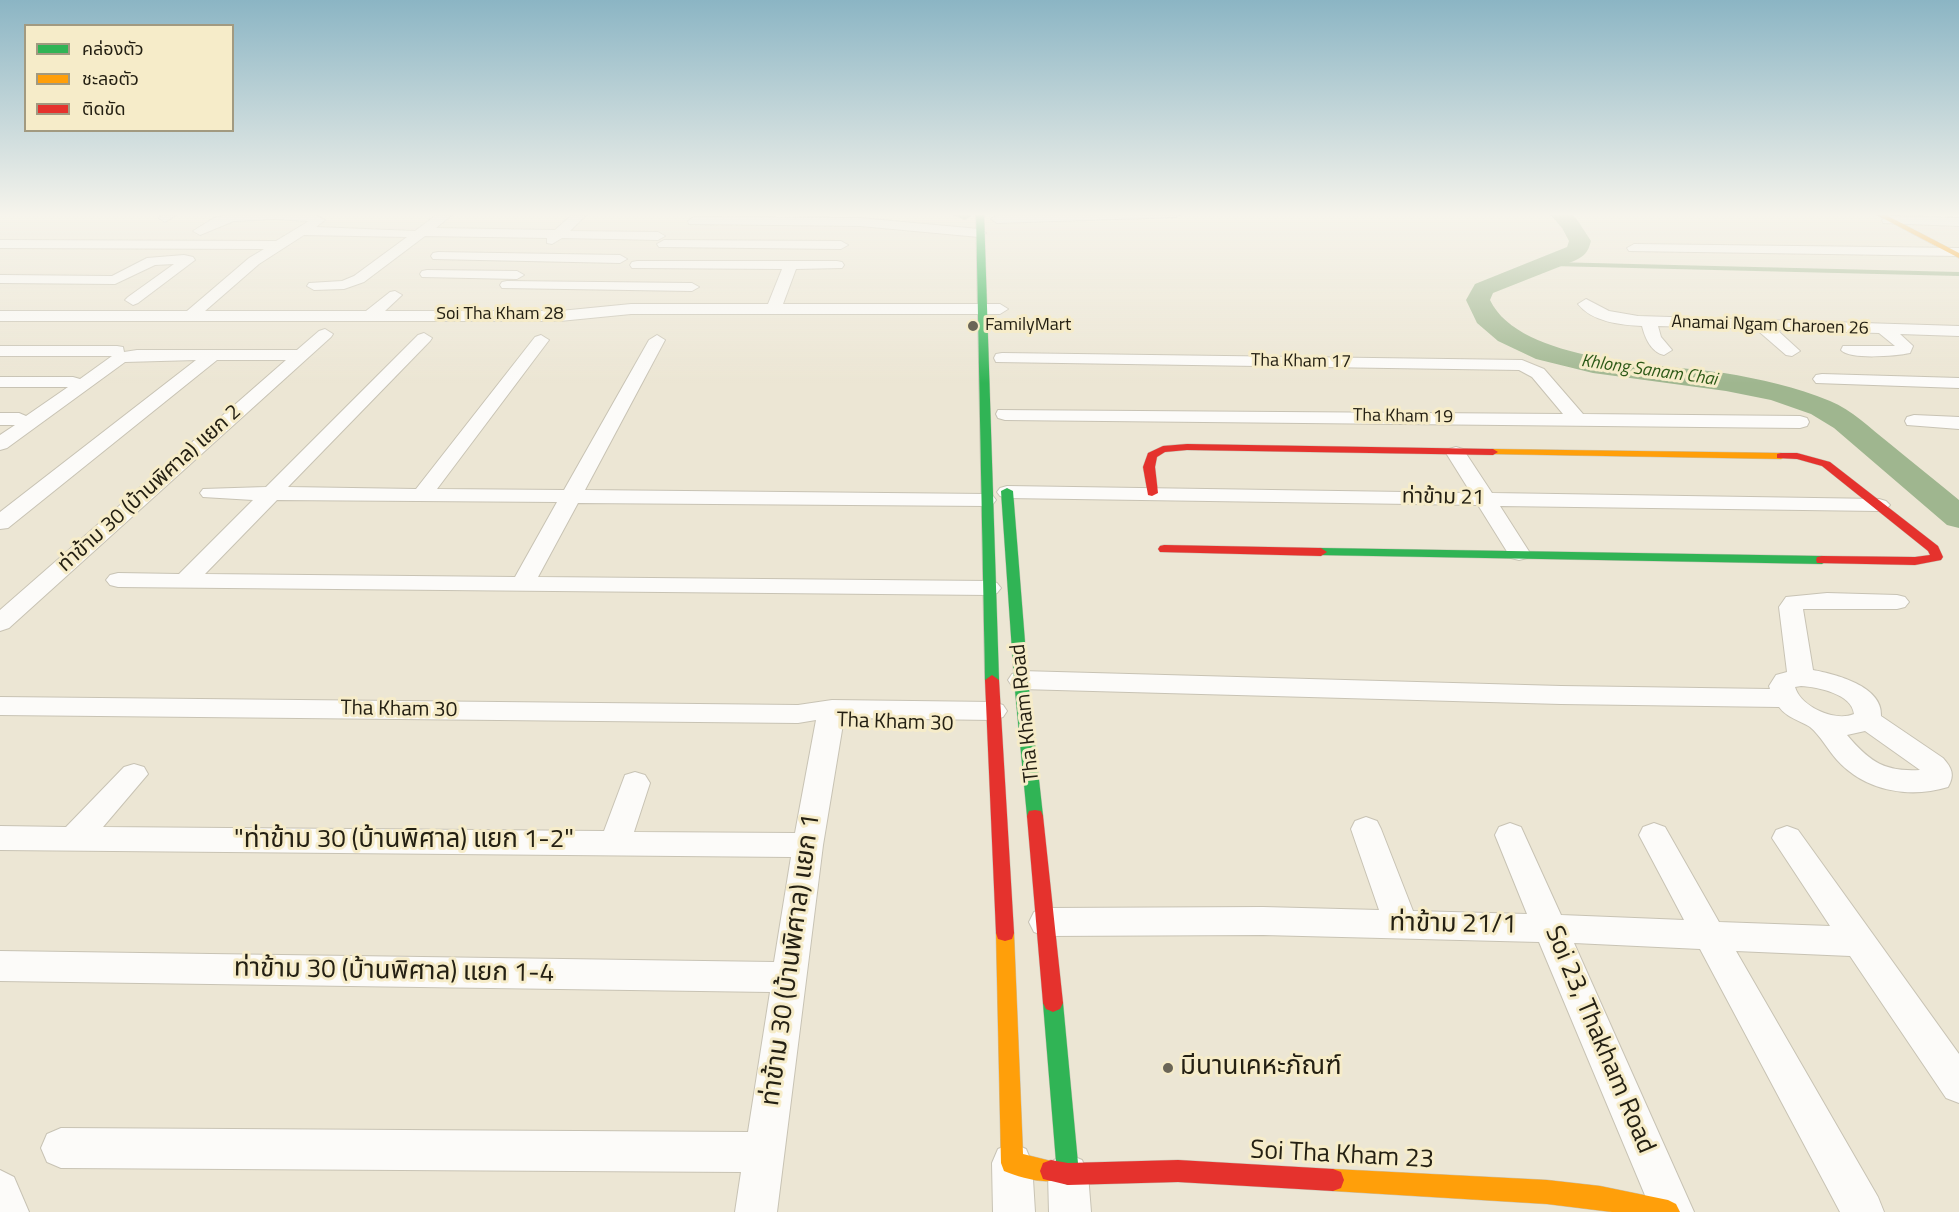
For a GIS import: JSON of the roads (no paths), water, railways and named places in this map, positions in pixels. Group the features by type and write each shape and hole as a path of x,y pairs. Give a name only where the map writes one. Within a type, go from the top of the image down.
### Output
{"street":[{"path":"2,279 115,280 135,270"},
{"path":"133,300 179,270"},
{"path":"192,315 244,270"},
{"path":"314,286 344,285 360,279 370,270"},
{"path":"477,316 522,270"},
{"path":"676,308 703,270"},
{"path":"774,309 790,270"},
{"name":"Tha Kham Road","path":"987,270 996,309 987,401 986,500 993,719 1004,891 1014,1212"},
{"path":"427,274 504,288 692,287"},
{"path":"370,316 394,295"},
{"name":"Anamai Ngam Charoen 26","path":"1586,304 1603,315 1622,320 1649,322 1959,331"},
{"name":"Soi Tha Kham 28","path":"0,316 560,316 631,309 676,308 996,309"},
{"path":"1649,322 1653,338 1664,350"},
{"path":"1701,324 1723,342"},
{"path":"1762,326 1792,351"},
{"path":"1849,350 1900,350 1905,346 1884,329"},
{"name":"ท่าข้าม 30 (บ้านพิศาล) แยก 2","path":"0,623 325,334"},
{"path":"186,580 424,338"},
{"path":"421,496 541,340"},
{"path":"522,584 657,340"},
{"path":"1902,342 1959,345"},
{"path":"0,351 300,355"},
{"path":"0,444 120,358 122,353"},
{"path":"0,523 213,355"},
{"name":"Tha Kham 17","path":"1002,359 1522,365 1538,373 1577,419"},
{"path":"1822,379 1959,383"},
{"path":"0,382 73,382"},
{"name":"Tha Kham 19","path":"1004,414 1800,422"},
{"path":"1914,422 1959,423"},
{"path":"1152,493 1149,467 1152,454 1163,449 1187,447 1456,453 1797,456 1826,464 1934,549 1937,557 1915,561 1164,549"},
{"path":"1456,453 1519,554"},
{"name":"Tha Kham Road","path":"1007,487 1021,680 1046,922 1069,1193"},
{"name":"ท่าข้าม 21","path":"1007,487 1152,493 1879,505"},
{"path":"210,494 986,500"},
{"path":"118,580 989,588"},
{"path":"1801,677 1793,634 1791,607 1794,602 1827,600 1897,602"},
{"path":"1801,677 1822,680 1843,688 1864,704 1868,712 1862,723 1843,726 1819,720 1799,710 1786,698 1782,692 1785,681 1801,677"},
{"path":"1021,680 1490,693 1786,698"},
{"name":"Tha Kham 30","path":"0,706 993,719"},
{"name":"ท่าข้าม 30 (บ้านพิศาล) แยก 1","path":"756,1212 808,844 820,715"},
{"path":"1819,720 1852,757 1874,775 1902,782 1938,780 1938,771 1934,765 1866,719"},
{"path":"74,838 134,774"},
{"path":"615,843 635,783"},
{"path":"1366,829 1401,924"},
{"name":"Soi 23, Thakham Road","path":"1510,835 1673,1212"},
{"path":"1654,835 1863,1212"},
{"name":"\"ท่าข้าม 30 (บ้านพิศาล) แยก 1-2\"","path":"0,838 808,844"},
{"path":"1787,838 1959,1085"},
{"name":"ท่าข้าม 21/1","path":"1046,922 1263,921 1550,927 1860,942"},
{"name":"ท่าข้าม 30 (บ้านพิศาล) แยก 1-4","path":"0,966 788,978"},
{"path":"61,1148 764,1152"},
{"name":"Soi Tha Kham 23","path":"1012,1163 1069,1193 1178,1171 1547,1192 1600,1198 1668,1212"},
{"path":"0,1191 8,1212"}],"waterway":[{"name":"Khlong Sanam Chai","path":"1533,270 1483,289 1478,300 1486,318 1507,335 1546,353 1593,365 1726,382 1779,393 1821,408 1845,422 1959,518"},
{"path":"1778,270 1959,274"}],"place":[{"name":"FamilyMart","path":"973,326"},
{"name":"มีนานเคหะภัณฑ์","path":"1168,1068"}]}
